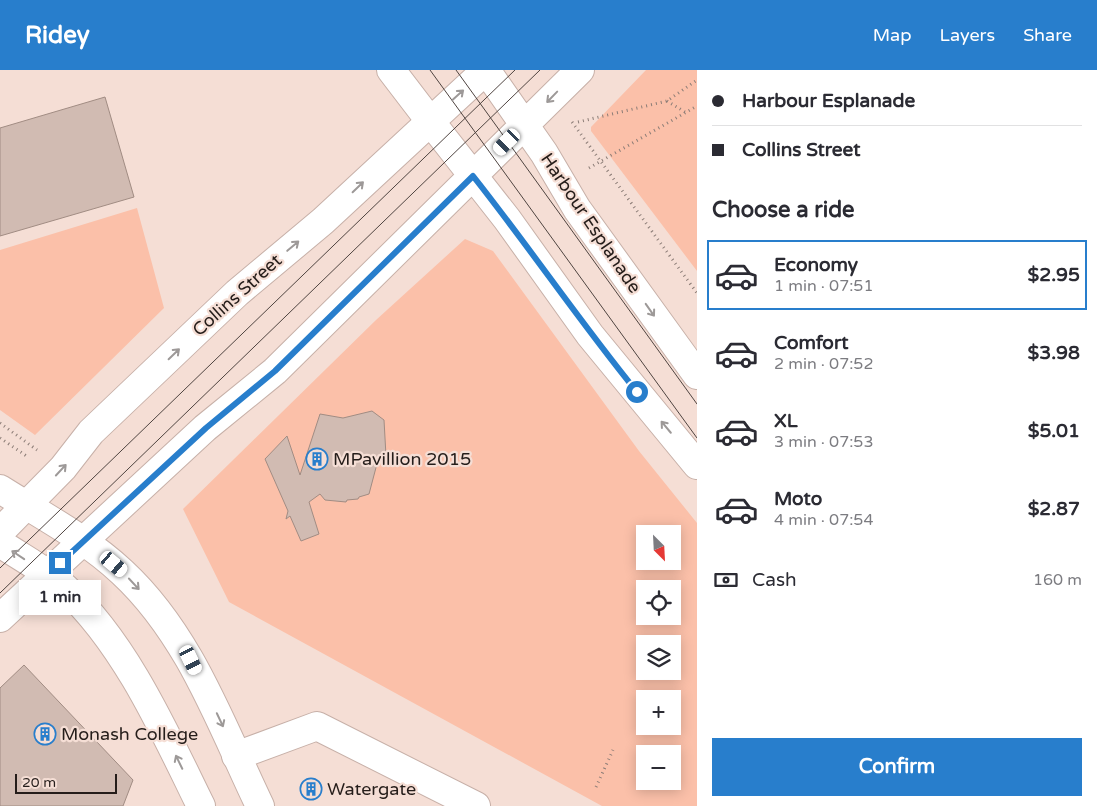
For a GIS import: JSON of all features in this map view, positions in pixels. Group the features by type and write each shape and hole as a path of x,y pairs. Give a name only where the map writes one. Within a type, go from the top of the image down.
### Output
{"street":[{"path":"391,70 507,219 590,335 697,465"},
{"name":"Collins Street","path":"0,532 63,468 91,432 237,293 323,221 486,70"},
{"name":"Harbour Esplanade","path":"486,70 525,125 577,209 697,375"},
{"path":"0,618 206,428 275,371 580,70"},
{"path":"0,489 106,558 132,581 167,623 191,660 260,806"},
{"path":"0,543 48,574 83,607 121,655 162,726 201,806"},
{"path":"236,756 317,726 476,806"}],"path":[{"path":"578,122 667,102 697,80"},
{"path":"667,102 685,112"},
{"path":"589,168 697,106"},
{"path":"602,160 697,293"},
{"path":"0,423 41,454"},
{"path":"0,438 34,461"},
{"path":"596,787 613,750"}],"shaded area":[{"path":"646,70 697,70 697,271 591,131 591,127"},
{"path":"137,208 164,308 35,435 0,410 0,250"},
{"path":"465,239 493,251 639,451 697,523 697,806 602,806 229,602 183,509 376,320"}],"building":[{"path":"105,97 134,197 0,236 0,128"},
{"name":"MPavillion 2015","path":"372,411 384,420 386,456 378,460 369,494 358,499 347,500 346,502 325,500 320,494 309,502 319,534 301,541 290,516 286,519 288,511 265,459 287,436 300,475 320,414 343,418"},
{"name":"Monash College","path":"24,665 133,780 123,806 0,806 0,688"}],"tram line":[{"path":"430,70 697,438"},
{"path":"456,70 697,404"},
{"path":"0,568 515,70"},
{"path":"0,593 540,70"}],"place":[{"name":"MPavillion 2015","path":"317,459"},
{"name":"Monash College","path":"45,734"},
{"name":"Watergate","path":"311,789"}],"route":[{"path":"60,563 206,428 275,371 473,176 507,219 590,335 637,392"}]}
